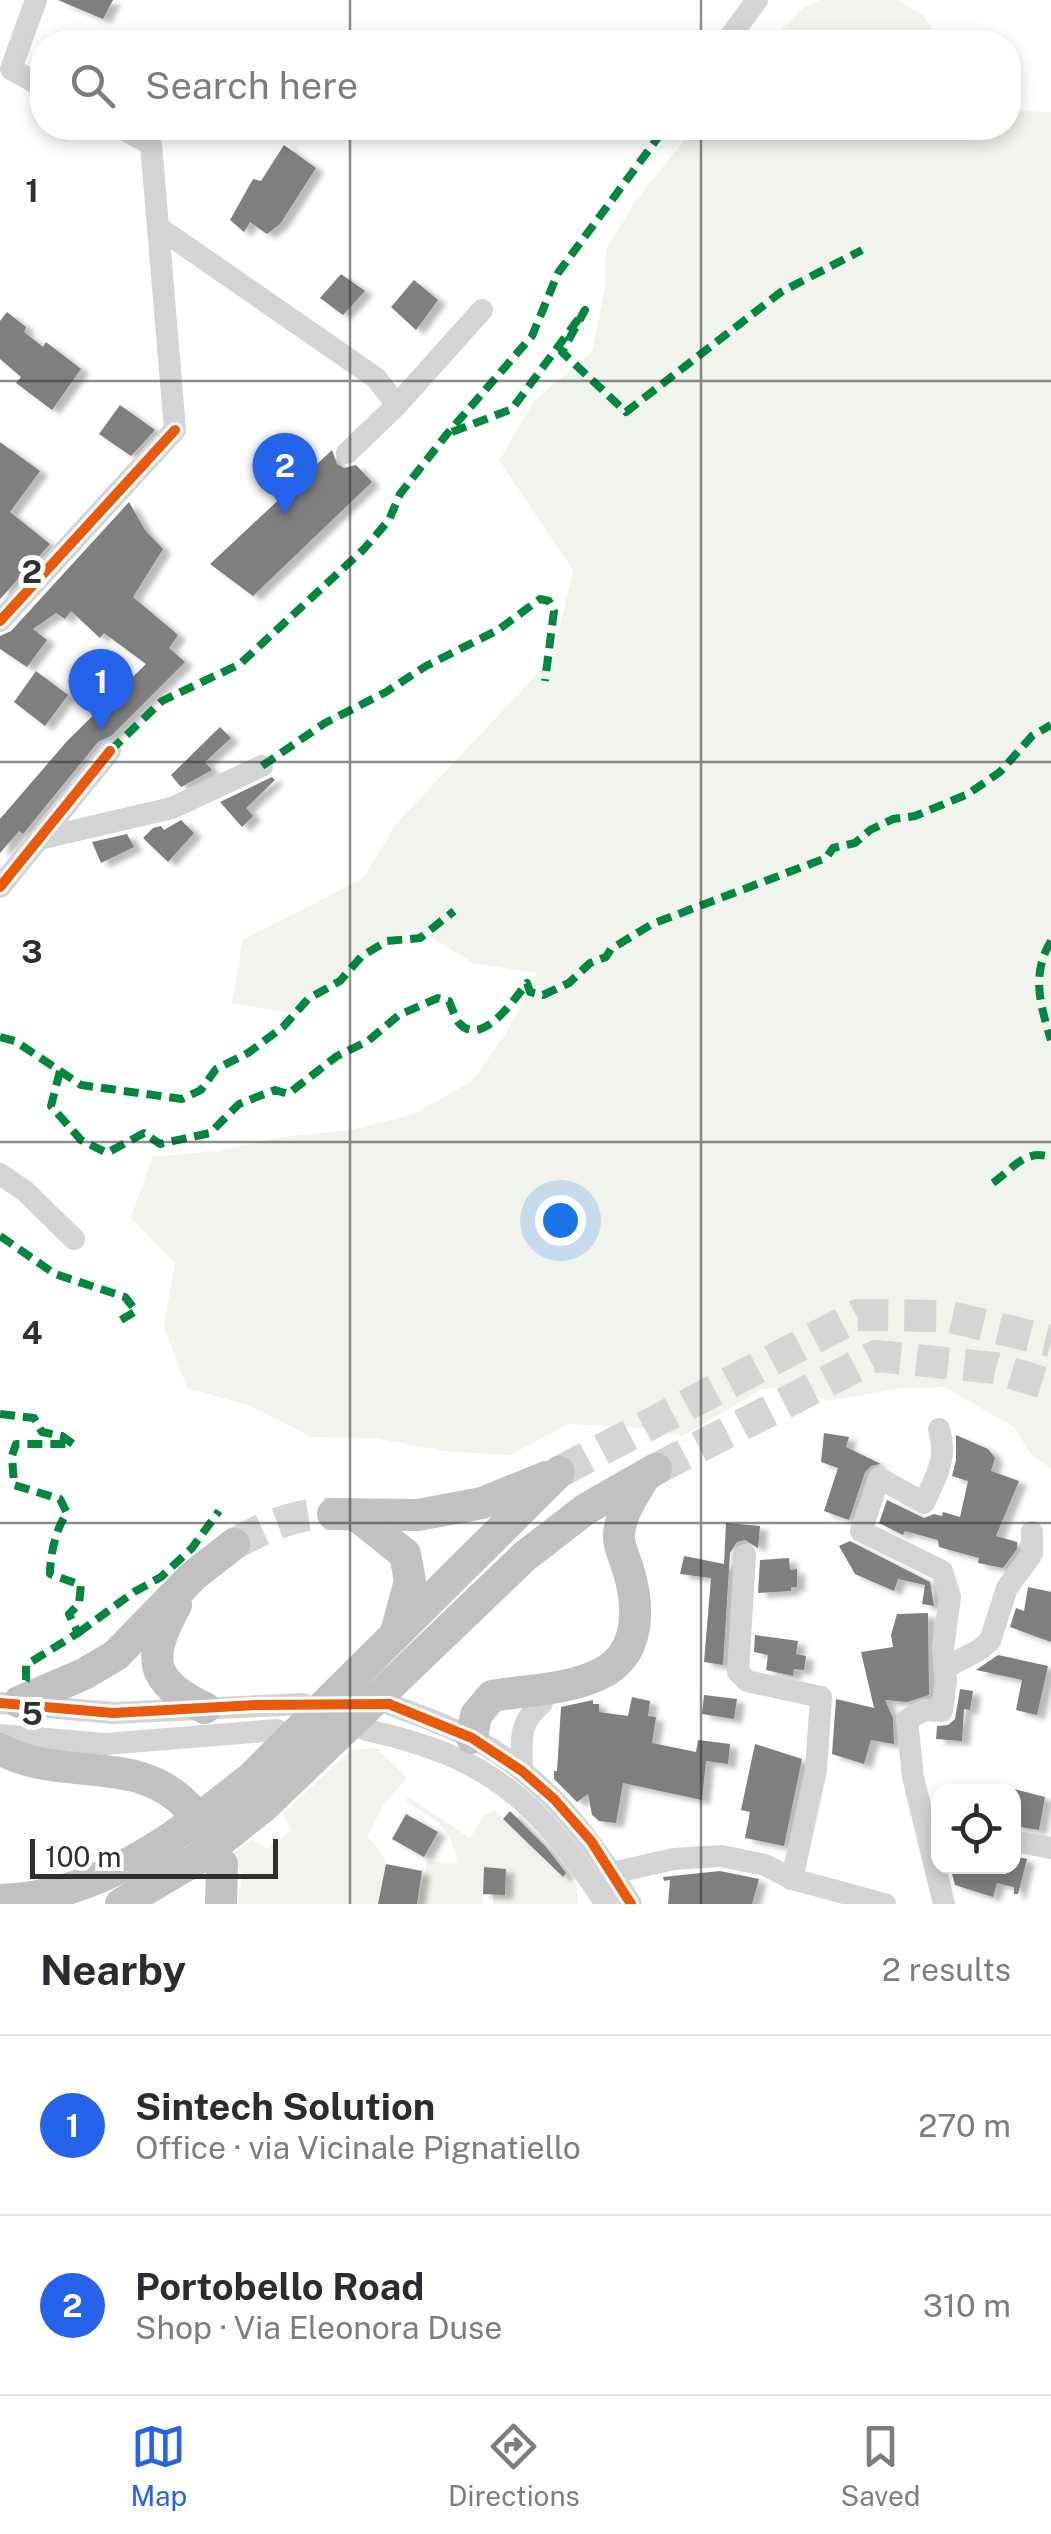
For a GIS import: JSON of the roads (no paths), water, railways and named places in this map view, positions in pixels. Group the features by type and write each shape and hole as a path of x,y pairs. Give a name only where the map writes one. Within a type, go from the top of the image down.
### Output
{"highway":[{"path":"121,1904 196,1859 298,1776 408,1643 559,1472 482,1502 418,1516 345,1514 406,1554 410,1582 408,1643"},
{"path":"6,1900 66,1890 122,1868 198,1820 408,1643 586,1509 651,1472 621,1522 619,1541 630,1573 636,1621 635,1632 618,1664 597,1676 567,1685 492,1696 476,1716 472,1738"},
{"path":"9,1702 68,1682 116,1654 193,1576 234,1544"},
{"path":"193,1576 164,1628 158,1656 166,1683 176,1694 205,1708"},
{"path":"8,1756 134,1775 164,1785 188,1807"},
{"path":"220,1904 222,1864"}],"street":[{"path":"30,79 12,69 36,0"},
{"path":"735,30 756,0"},
{"path":"0,621 175,430 151,144 143,140"},
{"path":"158,226 376,378 397,405"},
{"path":"348,453 482,310"},
{"path":"0,887 110,751"},
{"path":"39,839 172,808 262,766"},
{"path":"0,1174 25,1191 74,1239"},
{"path":"931,1834 913,1777 907,1720 924,1710 942,1711 943,1648 950,1598 942,1571 862,1531 880,1478 924,1504 945,1448 939,1430"},
{"path":"945,1668 990,1641 1008,1588 1032,1554 1032,1532"},
{"path":"745,1556 738,1672 746,1682 821,1696 816,1770 792,1879"},
{"path":"9,1702 113,1714 303,1704"},
{"path":"522,1771 522,1736 527,1716 542,1703"},
{"path":"389,1704 472,1738 522,1771 554,1799 612,1873 631,1904"},
{"path":"0,1735 105,1744 276,1730"},
{"path":"366,1730 452,1754 514,1794 544,1820 606,1904"},
{"path":"1021,1842 1051,1848"},
{"path":"612,1873 674,1859 721,1856 766,1865 792,1879 885,1904"},
{"path":"939,1874 944,1904"}],"tunnel":[{"path":"559,1472 858,1315 947,1316 1051,1341"},
{"path":"656,1469 876,1356 995,1368 1051,1385"},
{"path":"234,1544 294,1518 333,1514"}],"place":[{"name":"Portobello Road","path":"285,515"},
{"name":"Sintech Solution","path":"101,731"}]}
